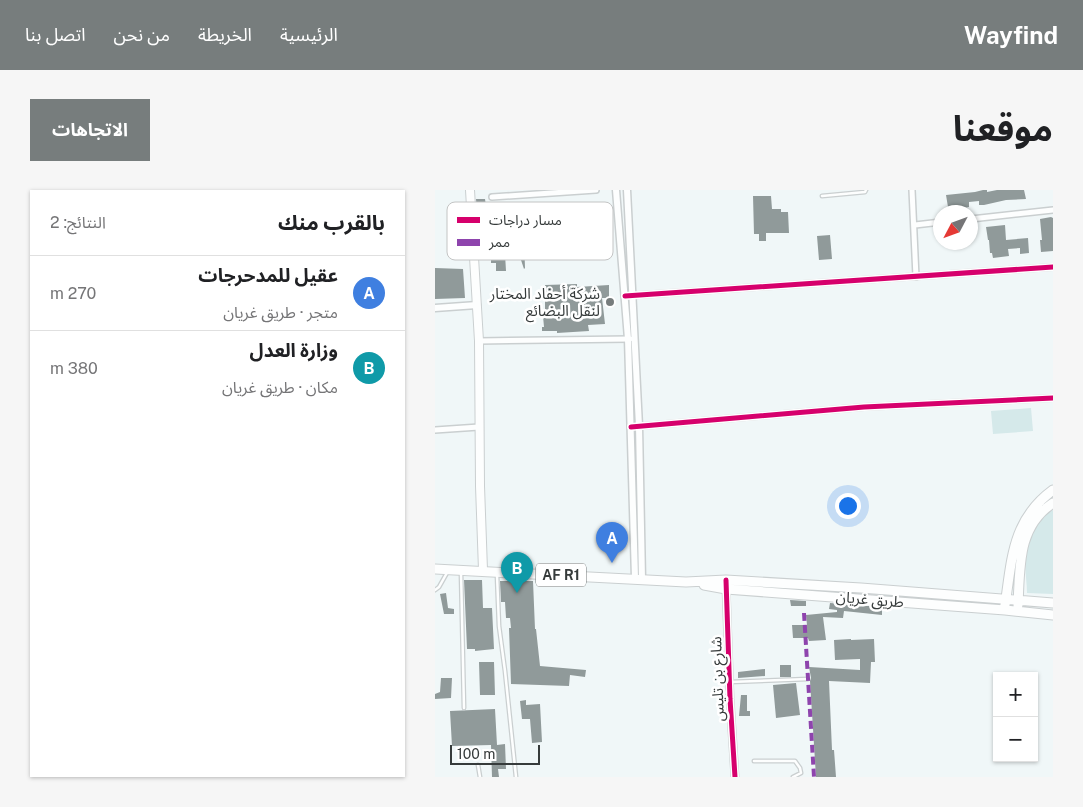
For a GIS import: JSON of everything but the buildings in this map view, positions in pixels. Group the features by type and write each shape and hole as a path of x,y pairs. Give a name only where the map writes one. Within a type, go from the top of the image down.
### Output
{"highway":[{"path":"1005,610 1015,545 1022,525 1032,509 1053,490"},
{"path":"1017,611 1018,573 1023,544 1035,518 1053,503"},
{"name":"طريق غريان","path":"435,569 483,570 726,585 1017,611 1053,616"},
{"name":"طريق غريان","path":"726,585 861,588 1053,604"}],"main road":[{"path":"474,260 479,341 479,427 483,570"}],"street":[{"path":"491,197 596,190"},
{"path":"616,190 639,426 639,579"},
{"path":"627,190 633,295 631,427 639,579"},
{"path":"913,190 916,277"},
{"path":"978,218 1053,210"},
{"path":"915,225 933,223"},
{"path":"625,296 1053,267"},
{"path":"435,308 477,305"},
{"path":"479,341 632,339"},
{"path":"631,427 864,407 1053,398"},
{"path":"435,430 479,427"},
{"name":"شارع بن تليس","path":"726,585 735,777"}],"lane":[{"path":"822,196 858,193 865,192 866,190"},
{"path":"435,590 439,587 449,569"},
{"path":"461,570 465,708"},
{"path":"497,571 499,626 516,777"},
{"path":"730,682 808,679"},
{"path":"753,761 795,761 801,773 793,777"},
{"path":"478,765 480,777"}],"shaded area":[{"path":"1031,408 1033,431 993,434 991,411"},
{"path":"1053,510 1053,594 1027,593 1025,565 1029,543 1038,523 1047,513"}],"marked path":[{"path":"804,613 814,777"}],"cycle path":[{"path":"625,296 1053,267"},
{"path":"631,427 864,407 1053,398"},
{"path":"726,580 735,777"}],"place":[{"name":"شركة أحفاد المختار لنقل البضائع","path":"610,302"},
{"name":"عقيل للمدحرجات","path":"612,563"},
{"name":"وزارة العدل","path":"517,593"}]}
